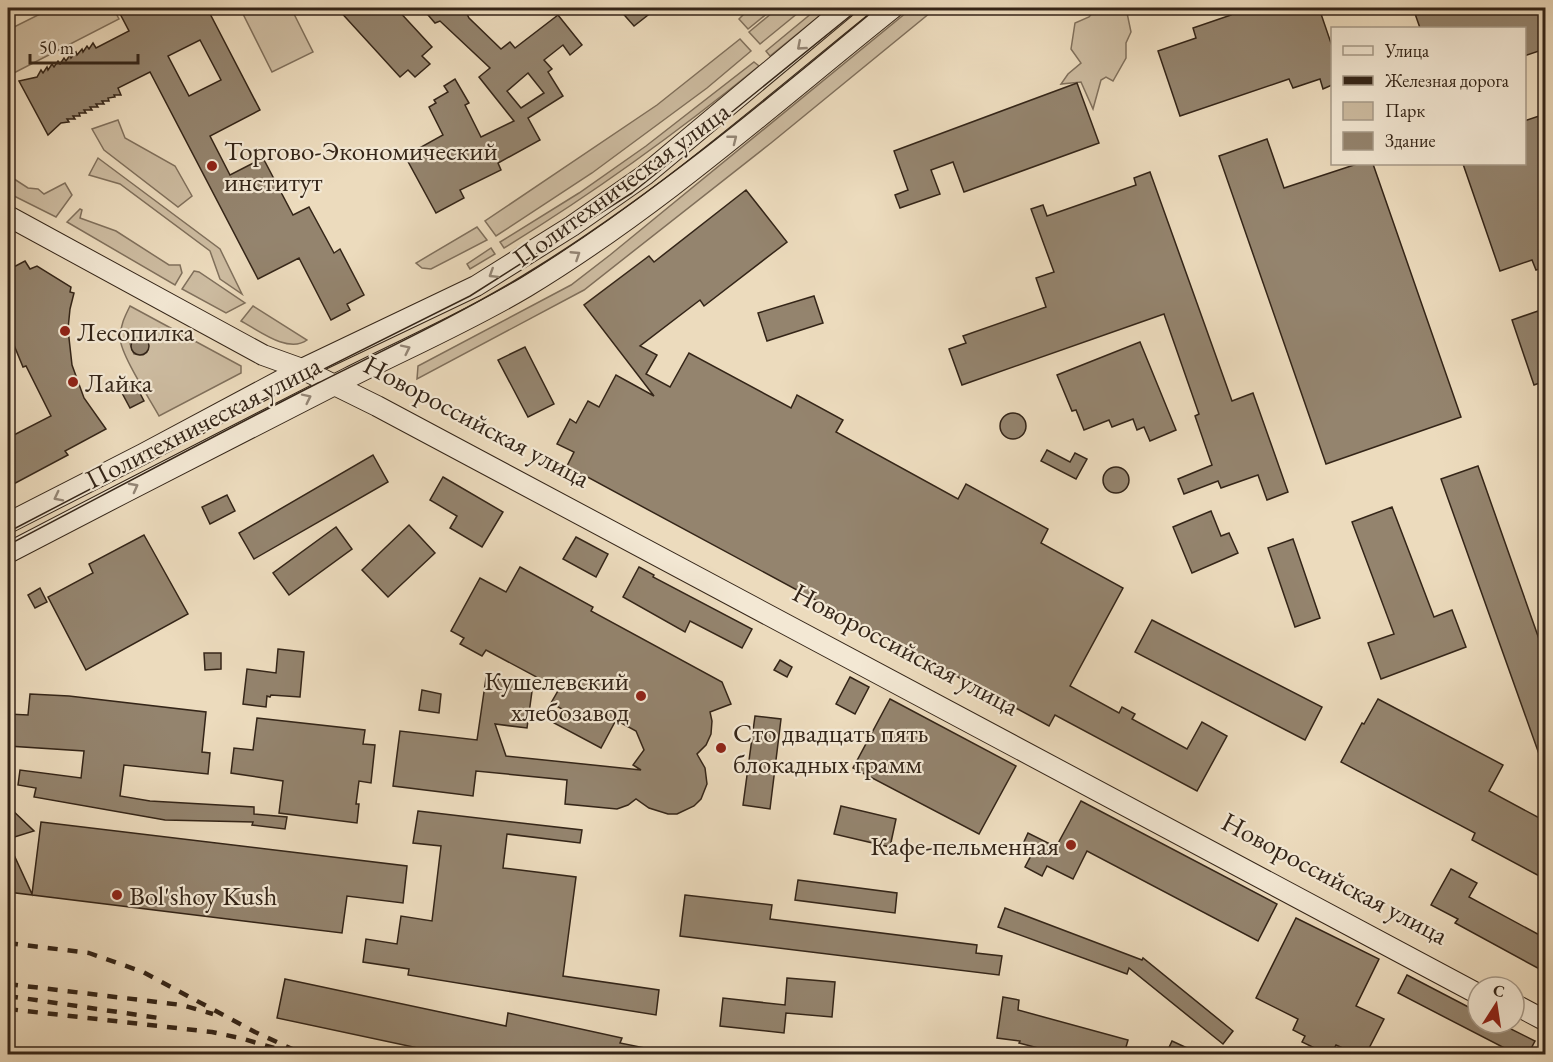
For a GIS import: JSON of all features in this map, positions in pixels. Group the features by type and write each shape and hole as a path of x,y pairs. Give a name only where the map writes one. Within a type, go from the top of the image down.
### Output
{"main road":[{"name":"Политехническая улица","path":"8,523 302,369 476,286 572,226 645,175 845,8"},
{"name":"Политехническая улица","path":"8,553 339,382 498,303 609,233 731,140 893,8"},
{"name":"Новороссийская улица","path":"8,216 263,355 339,382 1466,979"},
{"name":"Новороссийская улица","path":"339,382 1466,988"},
{"path":"1526,1011 1545,1021"},
{"path":"1526,1020 1545,1030"}],"green space":[{"path":"52,8 113,8 119,19 8,76 8,30"},
{"path":"240,8 291,8 313,52 272,72"},
{"path":"739,8 774,8 748,29 739,19 744,14"},
{"path":"778,8 804,8 760,44 749,32"},
{"path":"818,8 829,8 770,56 766,51"},
{"path":"912,8 936,8 771,143 584,290 417,379 418,366 571,285"},
{"path":"1097,8 1126,8 1131,32 1126,43 1126,58 1113,81 1106,77 1101,80 1093,109 1081,82 1061,84 1068,74 1081,63 1071,49 1075,23 1089,17"},
{"path":"740,39 751,51 707,88 592,173 496,236 485,221 657,105"},
{"path":"754,62 759,66 698,115 603,184 504,248 500,242 579,193 646,146"},
{"path":"118,120 125,138 175,166 192,196 178,207 104,150 92,129"},
{"path":"98,158 220,249 242,294 220,279 210,251 120,184 89,175"},
{"path":"8,175 28,188 38,189 44,194 65,183 72,195 56,217 8,193"},
{"path":"80,209 82,210 80,218 116,231 169,265 180,265 182,273 175,285 67,222"},
{"path":"477,227 487,240 431,269 422,268 416,263"},
{"path":"491,248 495,254 470,269 467,264"},
{"path":"194,271 199,272 245,303 226,313 182,289"},
{"path":"130,306 241,366 241,373 159,416 130,365 120,338 123,321","holes":["136,337 141,337 148,343 147,352 143,355 134,354 130,344"]},
{"path":"253,306 307,340 299,344 282,343 241,321"}],"building":[{"name":"Торгово-Экономический институт","path":"117,8 207,8 260,110 210,136 230,175 263,158 293,215 309,207 334,253 340,249 364,295 347,304 350,310 331,320 299,258 258,279 150,72 118,88 121,95 108,98 109,101 102,101 104,104 96,104 98,107 90,107 92,110 84,110 86,113 73,116 75,119 67,119 69,122 61,123 48,135 19,81 37,77 41,70 43,73 52,64 54,67 58,61 60,64 64,58 66,61 70,55 71,58 82,49 83,52 87,46 89,49 93,43 96,48 129,31","holes":["200,40 221,80 189,96 168,56"]},
{"path":"337,8 396,8 432,47 422,56 430,64 415,77 408,70 400,77"},
{"path":"422,8 464,8 469,18 501,49 510,42 515,48 558,15 582,45 570,55 563,45 544,60 552,69 548,72 563,96 528,118 540,140 498,163 501,170 460,190 464,198 436,213 405,156 443,135 429,107 436,103 434,100 448,92 444,86 455,79 469,103 465,105 481,137 514,121 479,77 490,68 440,21 435,23","holes":["528,73 544,93 521,108 507,91"]},
{"path":"618,8 657,8 634,26"},
{"path":"1229,8 1319,8 1331,43 1331,85 1323,89 1320,79 1293,88 1289,79 1180,116 1158,51 1196,38 1193,28 1231,15"},
{"path":"1413,8 1545,8 1545,49 1526,55 1526,27 1420,27"},
{"path":"1077,83 1099,143 964,192 953,162 931,170 940,194 900,208 895,195 908,190 894,151"},
{"path":"1545,114 1545,267 1536,270 1532,260 1500,271 1463,165 1526,165 1526,120"},
{"path":"1267,139 1284,188 1354,165 1373,165 1461,417 1326,464 1219,156"},
{"path":"1150,172 1232,401 1253,393 1288,492 1267,500 1258,475 1221,488 1218,481 1184,494 1178,479 1212,465 1195,416 1199,414 1164,314 962,385 949,349 966,343 963,336 1046,307 1036,278 1054,272 1031,209 1043,205 1047,216 1136,185 1134,178"},
{"path":"746,190 787,242 704,306 700,300 640,346 657,355 646,374 670,387 689,353 791,408 797,395 843,420 836,432 958,499 966,484 1048,529 1041,543 1123,588 1070,686 1119,713 1122,707 1135,714 1132,719 1187,749 1202,722 1227,736 1197,791 1055,715 1049,726 567,466 574,452 557,444 570,419 576,423 588,401 599,407 616,375 654,396 584,305 649,256 654,262"},
{"path":"25,261 30,269 37,266 71,287 70,292 74,293 68,329 72,365 84,398 106,429 65,451 68,455 8,487 8,438 51,416 26,366 23,367 9,333 12,332 8,323 8,270"},
{"path":"814,296 823,323 767,341 758,313"},
{"path":"1538,311 1545,332 1545,381 1534,385 1512,320"},
{"path":"140,337 148,342 149,346 144,354 140,355 132,350 131,346 136,338"},
{"path":"1140,342 1176,430 1150,441 1144,427 1137,430 1133,419 1112,427 1109,420 1084,430 1076,410 1072,411 1057,375"},
{"path":"525,347 554,404 528,417 498,360"},
{"path":"135,384 144,401 130,408 121,391"},
{"path":"1013,413 1022,417 1026,426 1022,435 1013,439 1004,435 1000,426 1004,417"},
{"path":"1047,450 1070,462 1075,453 1087,459 1076,479 1041,461"},
{"path":"373,455 388,482 254,559 239,533"},
{"path":"1478,466 1545,656 1545,768 1441,479"},
{"path":"1116,467 1125,471 1129,480 1125,489 1116,493 1107,489 1103,480 1107,471"},
{"path":"443,477 503,512 482,547 450,528 457,516 430,500"},
{"path":"227,495 235,511 210,524 202,507"},
{"path":"1392,507 1434,617 1452,610 1466,647 1381,679 1368,643 1394,634 1352,522"},
{"path":"1211,511 1221,536 1229,533 1238,553 1192,573 1173,527"},
{"path":"409,525 435,553 388,597 362,570"},
{"path":"336,527 352,549 289,595 273,573"},
{"path":"144,535 188,614 86,670 48,597 93,573 89,564"},
{"path":"576,537 608,554 596,577 563,559"},
{"path":"1293,539 1320,618 1295,627 1268,548"},
{"name":"Кушелевский хлебозавод","path":"520,567 593,607 591,611 722,682 731,704 710,712 711,734 706,745 697,754 705,768 707,784 701,799 694,806 677,814 668,814 649,808 636,799 617,809 565,804 567,780 476,771 473,796 393,786 400,731 477,740 486,678 533,684 527,728 495,724 506,756 641,770 633,765 644,750 636,731 616,720 601,748 554,723 562,709 551,703 559,689 486,650 482,656 460,644 464,638 451,631 480,578 506,592"},
{"path":"639,567 654,575 653,577 752,629 742,648 690,621 685,632 623,597"},
{"path":"40,588 47,602 35,608 28,595"},
{"path":"1152,620 1322,707 1305,740 1135,652"},
{"path":"278,649 304,652 300,697 267,696 266,707 243,704 247,669 276,673"},
{"path":"204,653 221,653 221,669 205,670"},
{"path":"780,660 792,667 787,677 774,670"},
{"path":"850,677 869,687 855,714 836,704"},
{"path":"422,690 441,694 439,713 419,710"},
{"path":"30,694 69,696 206,712 202,752 210,753 208,774 124,765 120,796 150,801 254,807 254,814 287,817 285,829 252,825 253,822 165,820 34,797 36,788 18,785 20,770 81,778 84,751 8,746 8,714 28,715"},
{"path":"890,699 1016,766 979,834 853,768"},
{"path":"1378,699 1503,765 1489,791 1545,821 1545,879 1472,840 1475,833 1341,762"},
{"path":"755,716 781,719 770,809 743,805"},
{"path":"257,718 365,730 363,744 375,745 371,783 359,781 356,804 359,804 357,823 279,813 283,781 231,773 234,748 253,750"},
{"path":"1081,801 1277,904 1258,941 1087,851 1073,879 1047,866 1042,876 1025,867 1034,850 1023,844 1028,833 1056,847"},
{"path":"8,806 34,831 8,839"},
{"path":"841,806 896,819 890,847 834,834"},
{"path":"418,811 582,830 580,843 507,834 503,868 576,877 563,976 659,990 656,1015 408,975 409,969 363,962 366,939 397,944 401,916 432,921 441,846 413,843"},
{"path":"41,822 407,866 403,903 347,896 342,933 8,892 8,842 32,894"},
{"path":"1451,869 1477,883 1469,897 1545,938 1545,972 1455,923 1458,919 1431,905"},
{"path":"798,880 897,893 895,913 795,900"},
{"path":"685,895 772,905 770,919 977,945 976,953 1002,956 999,975 680,936"},
{"path":"1005,908 1142,960 1143,958 1233,1031 1223,1044 1129,968 1127,974 998,927"},
{"path":"1296,918 1379,959 1356,1006 1384,1019 1366,1054 1356,1054 1336,1045 1331,1054 1327,1054 1302,1042 1305,1036 1293,1030 1298,1019 1256,998"},
{"path":"1407,975 1466,1006 1466,1028 1398,993"},
{"path":"787,978 835,982 832,1017 786,1013 784,1033 720,1026 723,998 785,1005"},
{"path":"285,979 506,1026 508,1013 622,1038 620,1043 650,1049 649,1054 446,1054 277,1018"},
{"path":"1003,997 1019,1000 1018,1010 1128,1040 1124,1054 1061,1054 1019,1043 1020,1041 997,1038"},
{"path":"1479,1035 1523,1035 1535,1041 1528,1054 1516,1054"},
{"path":"1172,1041 1200,1054 1166,1054"}],"tram line":[{"path":"8,532 240,411 470,296 632,193 860,8"},
{"path":"8,545 456,313 537,267 669,176 877,8"}],"railway":[{"path":"8,943 89,953 143,972 255,1032 303,1054"},
{"path":"8,984 182,1005 213,1014"},
{"path":"8,996 166,1019"},
{"path":"8,1009 212,1032 274,1048"}],"place":[{"name":"Торгово-Экономический институт","path":"212,166"},
{"name":"Лесопилка","path":"65,331"},
{"name":"Лайка","path":"73,382"},
{"name":"Кушелевский хлебозавод","path":"641,696"},
{"name":"Сто двадцать пять блокадных грамм","path":"721,748"},
{"name":"Кафе-пельменная","path":"1071,845"},
{"name":"Bol'shoy Kush","path":"117,895"}]}
